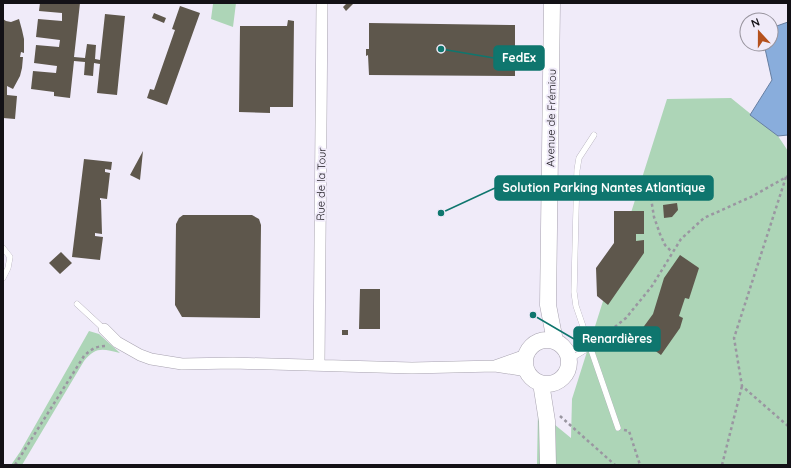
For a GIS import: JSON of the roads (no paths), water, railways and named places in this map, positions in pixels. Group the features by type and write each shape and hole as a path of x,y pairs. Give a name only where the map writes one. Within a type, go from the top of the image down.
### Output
{"main road":[{"name":"Avenue de Frémiou","path":"539,341 548,305 552,3"},
{"name":"Avenue de Frémiou","path":"548,305 563,350"},
{"path":"550,339 563,350 569,368 560,380 547,383 536,380 530,376 527,371 525,360 526,354 533,344 550,339"},
{"path":"547,383 553,417 548,465"}],"street":[{"name":"Rue de la Tour","path":"319,365 322,3"},
{"path":"104,329 117,342 140,355 150,359 182,364 233,363 412,368 495,366 527,371"},
{"path":"495,366 526,354"}],"lane":[{"path":"594,135 579,158 577,170 574,292 576,306 618,428"},
{"path":"3,248 10,257 8,268 3,278"},
{"path":"76,304 104,329"},
{"path":"563,350 590,347"},
{"path":"563,350 590,347"}],"water":[{"path":"788,22 788,135 778,136 750,115 772,80 766,52 779,52 779,25"}],"place":[{"name":"FedEx","path":"441,49"},
{"name":"Solution Parking Nantes Atlantique","path":"441,213"},
{"name":"Renardières","path":"533,315"}]}
